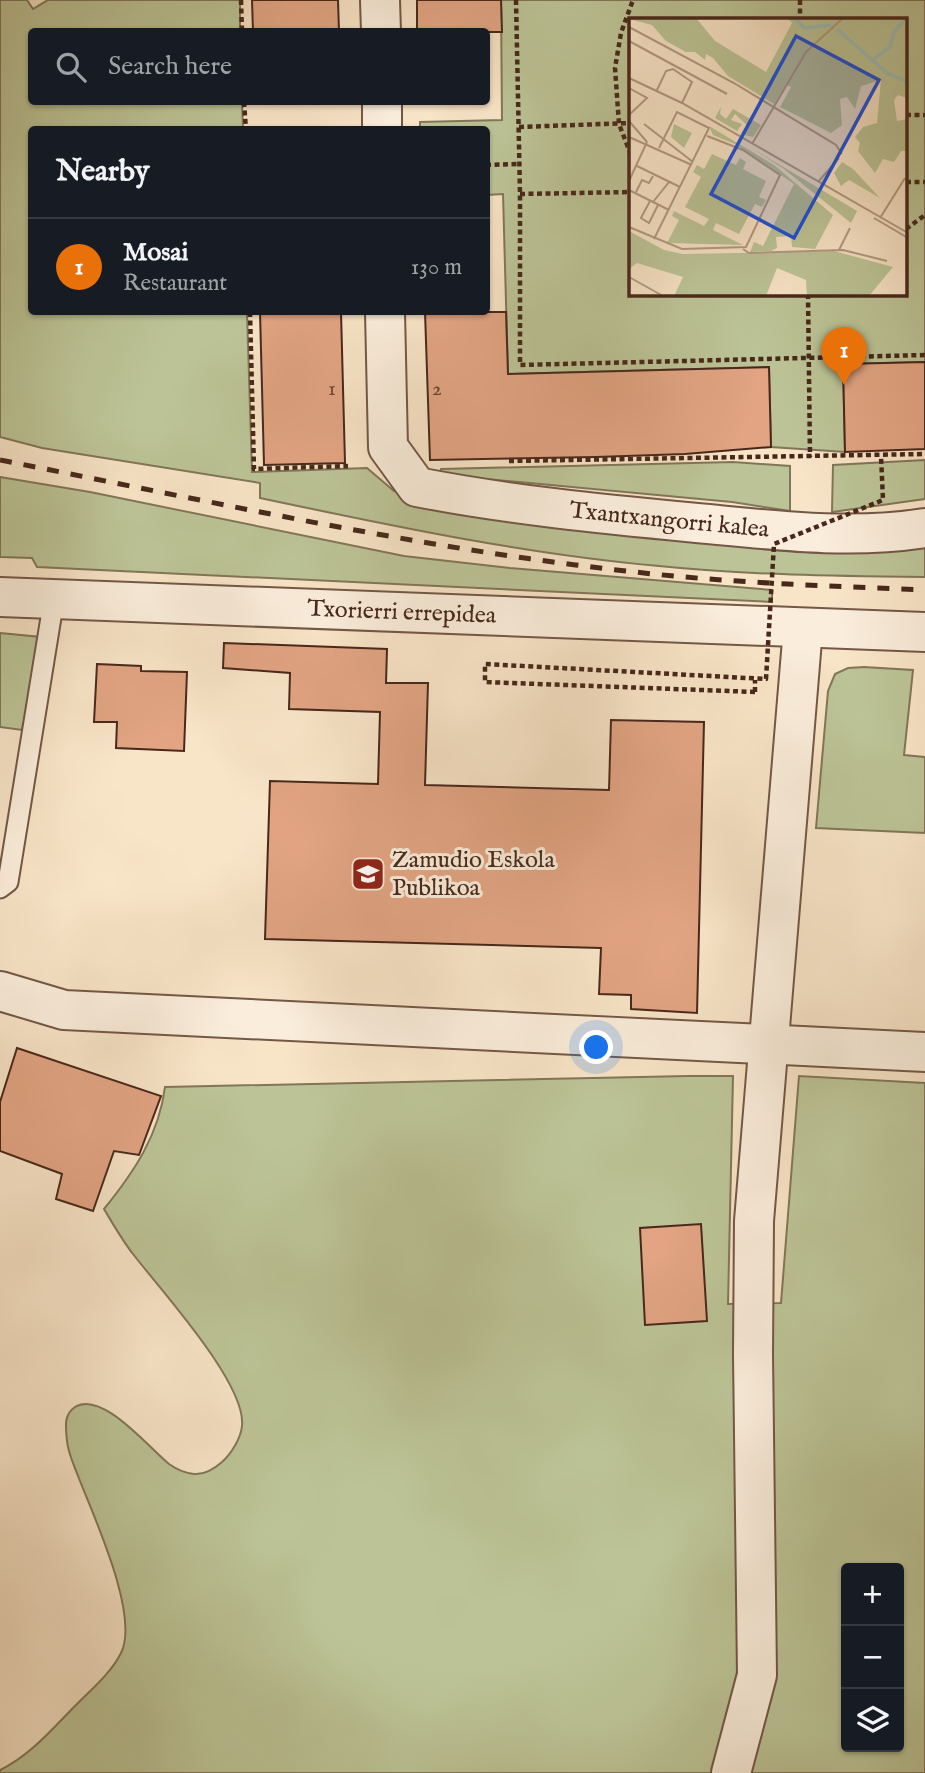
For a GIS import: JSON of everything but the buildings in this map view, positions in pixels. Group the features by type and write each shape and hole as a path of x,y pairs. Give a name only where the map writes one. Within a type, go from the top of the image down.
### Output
{"street":[{"path":"380,0 381,28"},
{"path":"382,105 382,126"},
{"name":"Txantxangorri kalea","path":"386,315 388,447 417,486 488,501 748,528 852,535 886,534 925,528"},
{"name":"Txorierri errepidea","path":"0,597 925,632"},
{"path":"731,1773 757,1675 754,1221 803,628"},
{"path":"0,991 64,1010 925,1052"}],"lane":[{"path":"0,888 8,882 54,599"}],"path":[{"path":"241,0 242,28"},
{"path":"516,0 520,164 520,365 925,355"},
{"path":"629,150 619,124 615,68 621,33 633,0"},
{"path":"800,0 800,18"},
{"path":"244,105 246,126"},
{"path":"519,127 629,123"},
{"path":"490,165 520,164"},
{"path":"520,194 629,192"},
{"path":"908,228 925,215"},
{"path":"808,296 810,457"},
{"path":"250,315 254,469 348,466"},
{"path":"505,461 925,454"},
{"path":"755,680 755,691 485,682 485,664 766,679 774,544 883,500 881,456"}],"green space":[{"path":"0,0 27,0 33,9 48,0 240,0 240,28 28,28 28,105 242,105 243,126 28,126 28,315 247,315 252,472 367,468 394,491 403,486 925,539 925,577 725,571 609,561 509,547 260,498 260,483 42,448 0,437"},
{"path":"501,0 925,0 925,362 843,364 845,452 771,447 769,367 508,374 503,194 490,195 490,126 420,126 420,122 502,120"},
{"path":"925,460 925,499 832,512 833,465"},
{"path":"733,462 790,466 790,511 732,502 440,473 441,469"},
{"path":"0,477 90,492 404,556 510,568 772,590 772,602 37,567 32,558 0,557"},
{"path":"0,633 41,637 22,730 0,727"},
{"path":"848,668 913,670 904,755 925,757 925,833 816,828 828,691 835,674"},
{"path":"733,1076 728,1304 781,1303 799,1076 925,1083 925,1773 0,1773 0,1770 41,1741 101,1680 121,1653 125,1636 120,1591 69,1450 66,1427 71,1410 86,1404 98,1406 125,1423 169,1464 194,1474 209,1471 222,1462 235,1446 241,1431 240,1408 217,1362 129,1249 104,1209 144,1152 162,1105 165,1087"}],"railway":[{"path":"0,460 316,523 475,551 707,579 925,590"}],"place":[{"name":"Mosai","path":"844,385"},
{"name":"Zamudio Eskola Publikoa","path":"368,874"}]}
